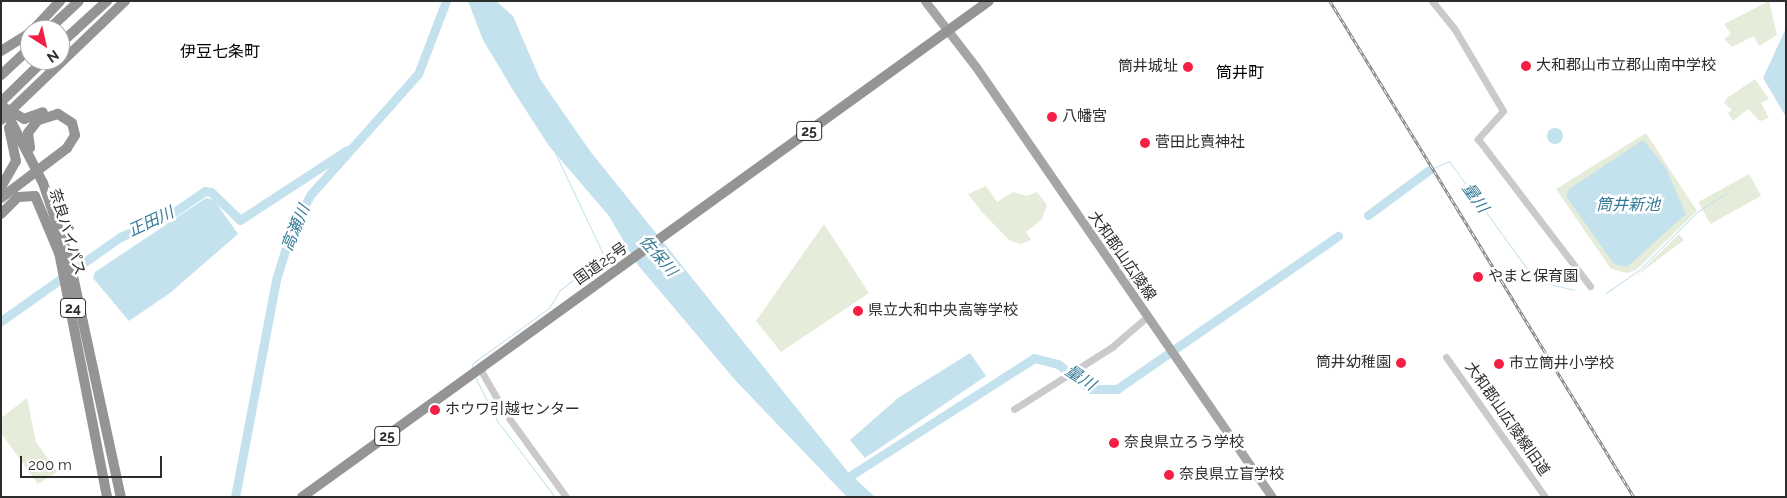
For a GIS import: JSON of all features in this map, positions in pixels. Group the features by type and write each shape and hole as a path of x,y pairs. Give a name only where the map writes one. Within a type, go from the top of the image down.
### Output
{"highway":[{"path":"44,20 60,1"},
{"path":"59,20 79,1"},
{"path":"70,27 98,5 108,1"},
{"path":"4,103 125,1"},
{"name":"国道25号","path":"302,497 989,1"},
{"path":"70,34 98,5"},
{"path":"1,51 20,39"},
{"path":"1,75 20,57"},
{"path":"1,120 4,103 27,70"},
{"path":"4,103 35,70"},
{"path":"3,202 26,180 77,145 81,132 76,118 58,108 20,118 4,103"},
{"name":"24","path":"4,103 10,128"},
{"name":"24","path":"4,103 43,183"},
{"path":"43,183 28,133 43,118 62,115 74,127 74,140 44,167"},
{"path":"3,202 16,161 10,128"},
{"name":"奈良バイパス","path":"10,128 41,197 62,260 107,497"},
{"name":"奈良バイパス","path":"43,183 81,299 121,497"},
{"path":"3,202 26,194 37,198 62,260"}],"main road":[{"name":"大和郡山広陵線","path":"925,1 949,30 1272,497"}],"street":[{"path":"1432,1 1454,28 1503,110 1478,139 1590,286"},
{"path":"1014,409 1112,347 1148,316"},
{"name":"大和郡山広陵線旧道","path":"1446,357 1545,497"},
{"path":"476,372 566,497"}],"green space":[{"path":"1769,1 1777,35 1759,46 1754,36 1732,47 1724,39 1731,34 1724,24"},
{"path":"1755,79 1769,99 1761,103 1769,118 1760,121 1748,109 1733,121 1728,113 1732,110 1724,103 1727,98"},
{"name":"筒井新池","path":"1646,133 1697,211 1636,270 1627,273 1611,269 1556,189"},
{"path":"1749,174 1761,196 1710,224 1698,202"},
{"path":"986,186 997,202 1013,192 1027,196 1037,192 1047,205 1042,219 1026,232 1031,240 1021,244 1009,240 981,211 968,194"},
{"path":"824,224 869,293 781,352 756,321"},
{"path":"1679,234 1684,240 1636,276"},
{"path":"27,398 36,442 57,472 38,484 1,433 1,418"}],"water":[{"name":"佐保川","path":"468,1 496,1 513,16 540,79 590,151 848,472 875,497 847,497 735,380 637,264 609,216 549,146 516,95 483,40"},
{"path":"1786,28 1786,117 1763,78"},
{"path":"1555,128 1561,130 1563,136 1561,142 1555,144 1549,142 1547,136 1549,130"},
{"name":"筒井新池","path":"1643,140 1666,168 1686,214 1627,267 1614,264 1566,196 1569,189"},
{"path":"206,198 214,200 238,234 170,293 129,321 93,278 95,272"},
{"path":"970,353 986,376 865,458 850,440 898,398"}],"waterway":[{"name":"高瀬川","path":"235,497 276,280 292,228 311,194 418,74 446,1"},
{"name":"正田川","path":"1,321 120,237 167,217 205,191 211,192 240,220 347,150"},
{"path":"471,369 473,363 549,308 560,290 604,256 554,150"},
{"name":"量川","path":"1429,170 1449,161 1536,281 1574,290"},
{"name":"量川","path":"1368,215 1429,170"},
{"name":"量川","path":"1606,293 1638,271 1697,212 1726,193"},
{"name":"量川","path":"842,481 1034,358 1058,364 1090,389 1117,389 1338,236"},
{"path":"475,377 498,422 555,497"}],"railway":[{"path":"1330,1 1634,497"}],"place":[{"name":"大和郡山市立郡山南中学校","path":"1526,66"},
{"name":"筒井城址","path":"1188,67"},
{"name":"八幡宮","path":"1052,117"},
{"name":"菅田比賣神社","path":"1145,143"},
{"name":"やまと保育園","path":"1478,277"},
{"name":"県立大和中央高等学校","path":"858,311"},
{"name":"筒井幼稚園","path":"1401,363"},
{"name":"市立筒井小学校","path":"1499,364"},
{"name":"ホウワ引越センター","path":"435,410"},
{"name":"奈良県立ろう学校","path":"1114,443"},
{"name":"奈良県立盲学校","path":"1169,475"}],"district":[{"name":"伊豆七条町","path":"220,52"},
{"name":"筒井町","path":"1240,73"}]}
